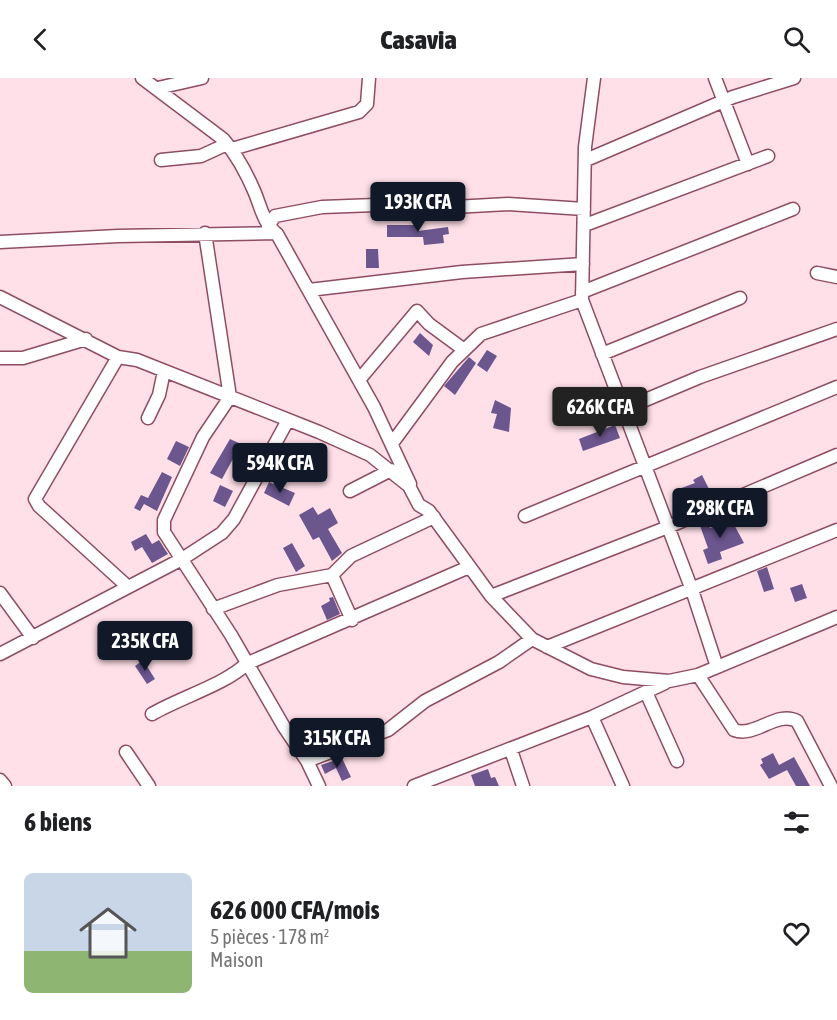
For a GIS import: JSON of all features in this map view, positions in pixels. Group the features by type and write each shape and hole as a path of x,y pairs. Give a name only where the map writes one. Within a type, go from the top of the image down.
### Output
{"street":[{"path":"142,78 158,88 229,146 272,230 309,290 393,442 419,505"},
{"path":"158,88 202,78"},
{"path":"161,160 201,156 229,146 359,112 367,104 369,78"},
{"path":"594,78 586,160 582,296 692,590 717,667"},
{"path":"715,78 722,102 748,164"},
{"path":"586,160 722,102 794,78"},
{"path":"585,225 768,156"},
{"path":"272,230 275,216 322,207 402,204 454,207 488,203 585,209"},
{"path":"393,442 463,349 481,334 582,296 793,208"},
{"path":"0,242 272,230"},
{"path":"205,233 230,397 203,437 164,520 165,538 182,559 308,761 319,786"},
{"path":"309,290 462,273 583,264"},
{"path":"817,273 837,277"},
{"path":"0,297 118,357 137,360 346,443 391,470 409,486 419,505 434,517 491,596 532,639 591,669 623,677 669,681"},
{"path":"602,354 740,297"},
{"path":"359,380 417,311 429,324 463,349"},
{"path":"624,409 700,377 837,329"},
{"path":"0,358 23,358 86,339"},
{"path":"118,357 35,499 39,506 127,586"},
{"path":"148,418 159,395 164,371"},
{"path":"525,516 646,468 837,387"},
{"path":"0,654 182,559 222,533 234,519 288,420"},
{"path":"491,596 668,527 837,456"},
{"path":"350,491 391,470"},
{"path":"213,609 278,585 332,575 351,556 434,517"},
{"path":"547,647 837,530"},
{"path":"152,714 240,670 246,664 352,620 469,567"},
{"path":"332,575 352,620"},
{"path":"0,593 33,638"},
{"path":"414,786 592,717 669,681 698,675 837,617"},
{"path":"308,761 388,730 425,701 499,662 532,639"},
{"path":"698,675 734,730 748,731 785,718 797,721 831,786"},
{"path":"646,692 677,761"},
{"path":"592,717 622,786"},
{"path":"511,750 523,786"},
{"path":"126,752 149,786"},
{"path":"0,780 5,786"}],"building":[{"path":"387,225 418,225 418,231 448,227 449,234 443,235 444,243 424,245 423,237 387,237"},
{"path":"366,249 378,249 379,268 366,268"},
{"path":"420,333 433,345 429,356 413,342"},
{"path":"487,350 497,356 487,372 477,365"},
{"path":"469,357 476,363 455,395 444,386"},
{"path":"495,400 511,408 509,432 493,428 497,414 491,413"},
{"path":"615,425 620,438 583,451 579,439"},
{"path":"230,439 241,444 222,479 210,473"},
{"path":"176,441 189,447 180,466 167,459"},
{"path":"162,472 172,477 157,511 144,504 140,511 134,508 141,495 148,498"},
{"path":"702,475 710,491 681,503 676,490 695,483 693,480"},
{"path":"269,482 295,493 289,506 264,493"},
{"path":"220,485 233,491 225,507 213,501"},
{"path":"313,507 318,515 330,508 338,523 328,529 342,553 332,561 319,537 313,540 299,515"},
{"path":"707,519 710,528 731,519 744,543 720,552 722,559 708,564 703,550 708,548 699,523"},
{"path":"146,534 152,544 159,540 168,554 152,563 142,547 135,551 131,542"},
{"path":"292,543 305,566 296,572 283,548"},
{"path":"767,567 774,589 764,592 757,571"},
{"path":"802,584 807,598 795,602 790,588"},
{"path":"333,597 340,614 327,620 321,606"},
{"path":"143,660 155,679 147,684 135,666"},
{"path":"773,753 779,765 794,757 810,786 796,786 787,770 769,779 760,765 763,763 761,759"},
{"path":"342,758 351,777 342,781 336,768 325,774 321,765"},
{"path":"488,769 491,778 495,777 499,786 475,786 471,775"}]}
